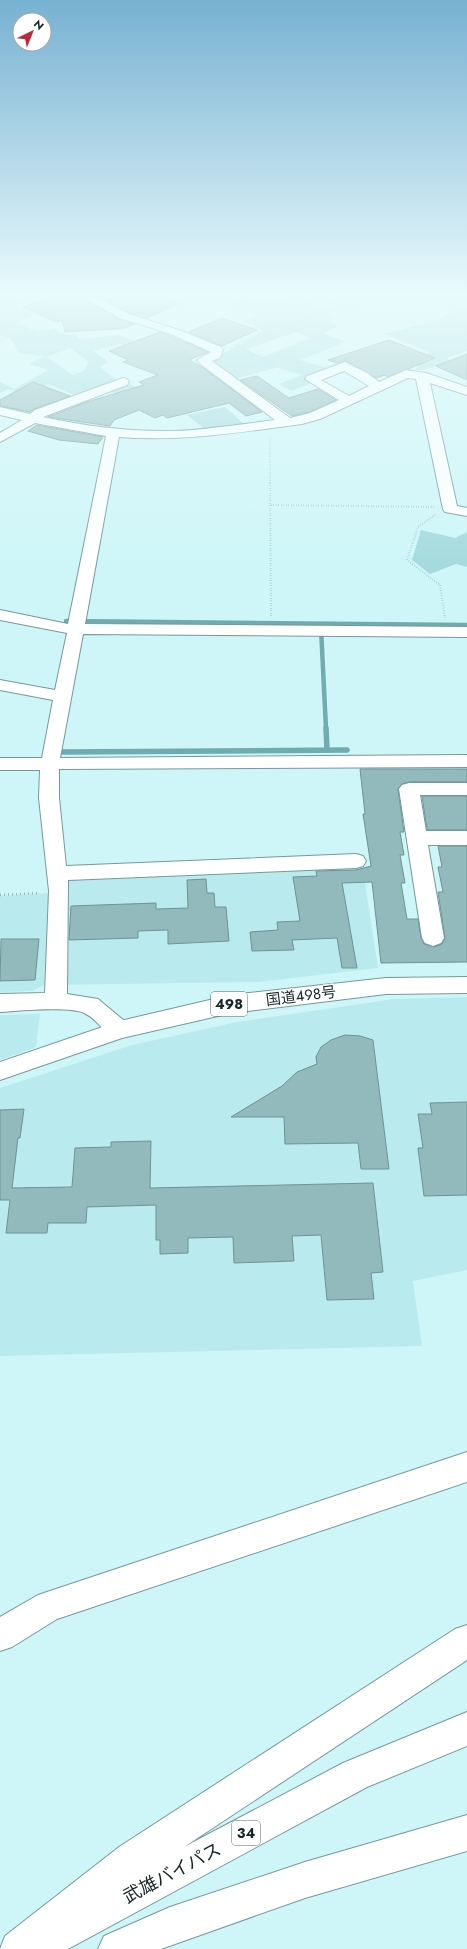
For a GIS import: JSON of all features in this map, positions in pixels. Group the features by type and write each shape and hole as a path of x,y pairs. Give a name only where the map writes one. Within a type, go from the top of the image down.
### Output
{"main road":[{"path":"0,438 32,420 40,413 120,383"},
{"path":"234,383 287,422"},
{"path":"318,383 349,401"},
{"path":"373,383 377,386"},
{"path":"0,411 32,420 75,428 154,435 188,434 287,422 315,416 384,383"},
{"path":"423,383 450,509 467,512"},
{"path":"443,383 467,391"},
{"path":"56,1001 58,882 49,798 50,763 78,624 113,432"},
{"path":"0,615 78,624 90,628 467,632"},
{"path":"0,685 63,697"},
{"path":"0,764 467,761"},
{"path":"433,938 409,789 467,789"},
{"path":"417,838 467,838"},
{"path":"58,882 356,861"},
{"name":"国道498号","path":"0,1071 120,1030 232,1004 386,986 467,985"},
{"path":"0,1003 56,1001 90,1004 120,1030"},
{"path":"0,1635 49,1606 467,1467"},
{"path":"18,1949 132,1860 467,1641"},
{"name":"武雄バイパス","path":"31,1949 355,1775 467,1729"},
{"path":"117,1949 170,1926 305,1880 467,1832"}],"path":[{"path":"270,433 271,619"},
{"path":"271,505 443,507 450,509"},
{"path":"446,618 440,585 407,560 418,527 430,517 450,509"},
{"path":"0,895 58,882"}],"shaded area":[{"path":"0,383 14,389 25,383 120,383 123,385 130,384 161,401 131,401 103,388 78,397 49,384 25,394 8,389 0,393"},
{"path":"282,383 312,383 291,391 279,384"},
{"path":"225,407 245,425 205,429 187,415"},
{"path":"421,530 455,538 467,532 467,567 456,564 430,574 412,560"},
{"path":"361,857 378,968 258,982 44,985 32,991 0,992 0,896 49,893 48,870"},
{"path":"467,997 467,1270 413,1281 422,1346 0,1356 0,1088 132,1045 237,1022 394,999"},
{"path":"40,1014 36,1047 0,1060 0,1015"}],"building":[{"path":"31,383 36,383 70,396 34,409 30,412 0,406 0,400"},
{"path":"141,383 223,383 262,412 246,416 229,403 167,418 163,415 155,418 139,410 114,420 110,426 48,417 87,402 144,385"},
{"path":"244,383 267,383 289,398 318,389 336,400 310,412 292,416"},
{"path":"37,425 103,437 98,444 59,440 28,431"},
{"path":"360,769 467,769 467,782 409,782 402,784 398,789 404,832 400,832 404,855 400,855 405,883 401,883 407,919 418,919 421,938 424,944 434,947 442,944 445,938 438,892 443,892 438,867 442,867 438,846 467,846 467,962 381,963 372,882 342,883 357,968 342,968 337,938 292,940 294,950 252,951 250,932 278,930 277,922 300,921 293,877 317,876 316,871 356,870 371,866 363,814 365,814"},
{"path":"422,796 467,796 467,830 427,830"},
{"path":"206,879 207,893 214,893 215,907 226,907 229,941 168,944 168,930 138,931 138,938 69,940 71,906 156,903 156,909 188,908 187,880"},
{"path":"1,939 39,939 35,980 0,981"},
{"path":"345,1035 360,1036 373,1040 389,1169 361,1169 358,1143 285,1144 284,1117 231,1117 282,1086 297,1072 317,1064 316,1057 321,1047 331,1040"},
{"path":"467,1102 467,1195 424,1196 418,1148 423,1148 418,1114 432,1114 430,1103"},
{"path":"24,1109 20,1138 18,1138 12,1188 72,1187 75,1148 111,1147 111,1142 151,1141 150,1188 373,1183 383,1272 371,1273 374,1299 327,1300 321,1235 292,1236 294,1261 234,1263 233,1237 188,1238 188,1253 160,1254 160,1240 156,1240 156,1205 87,1207 86,1223 48,1223 47,1233 6,1233 10,1200 0,1200 0,1110"}],"waterway":[{"path":"66,621 467,625"},
{"path":"321,628 326,729"},
{"path":"326,728 327,750"},
{"path":"62,752 347,750"}]}
